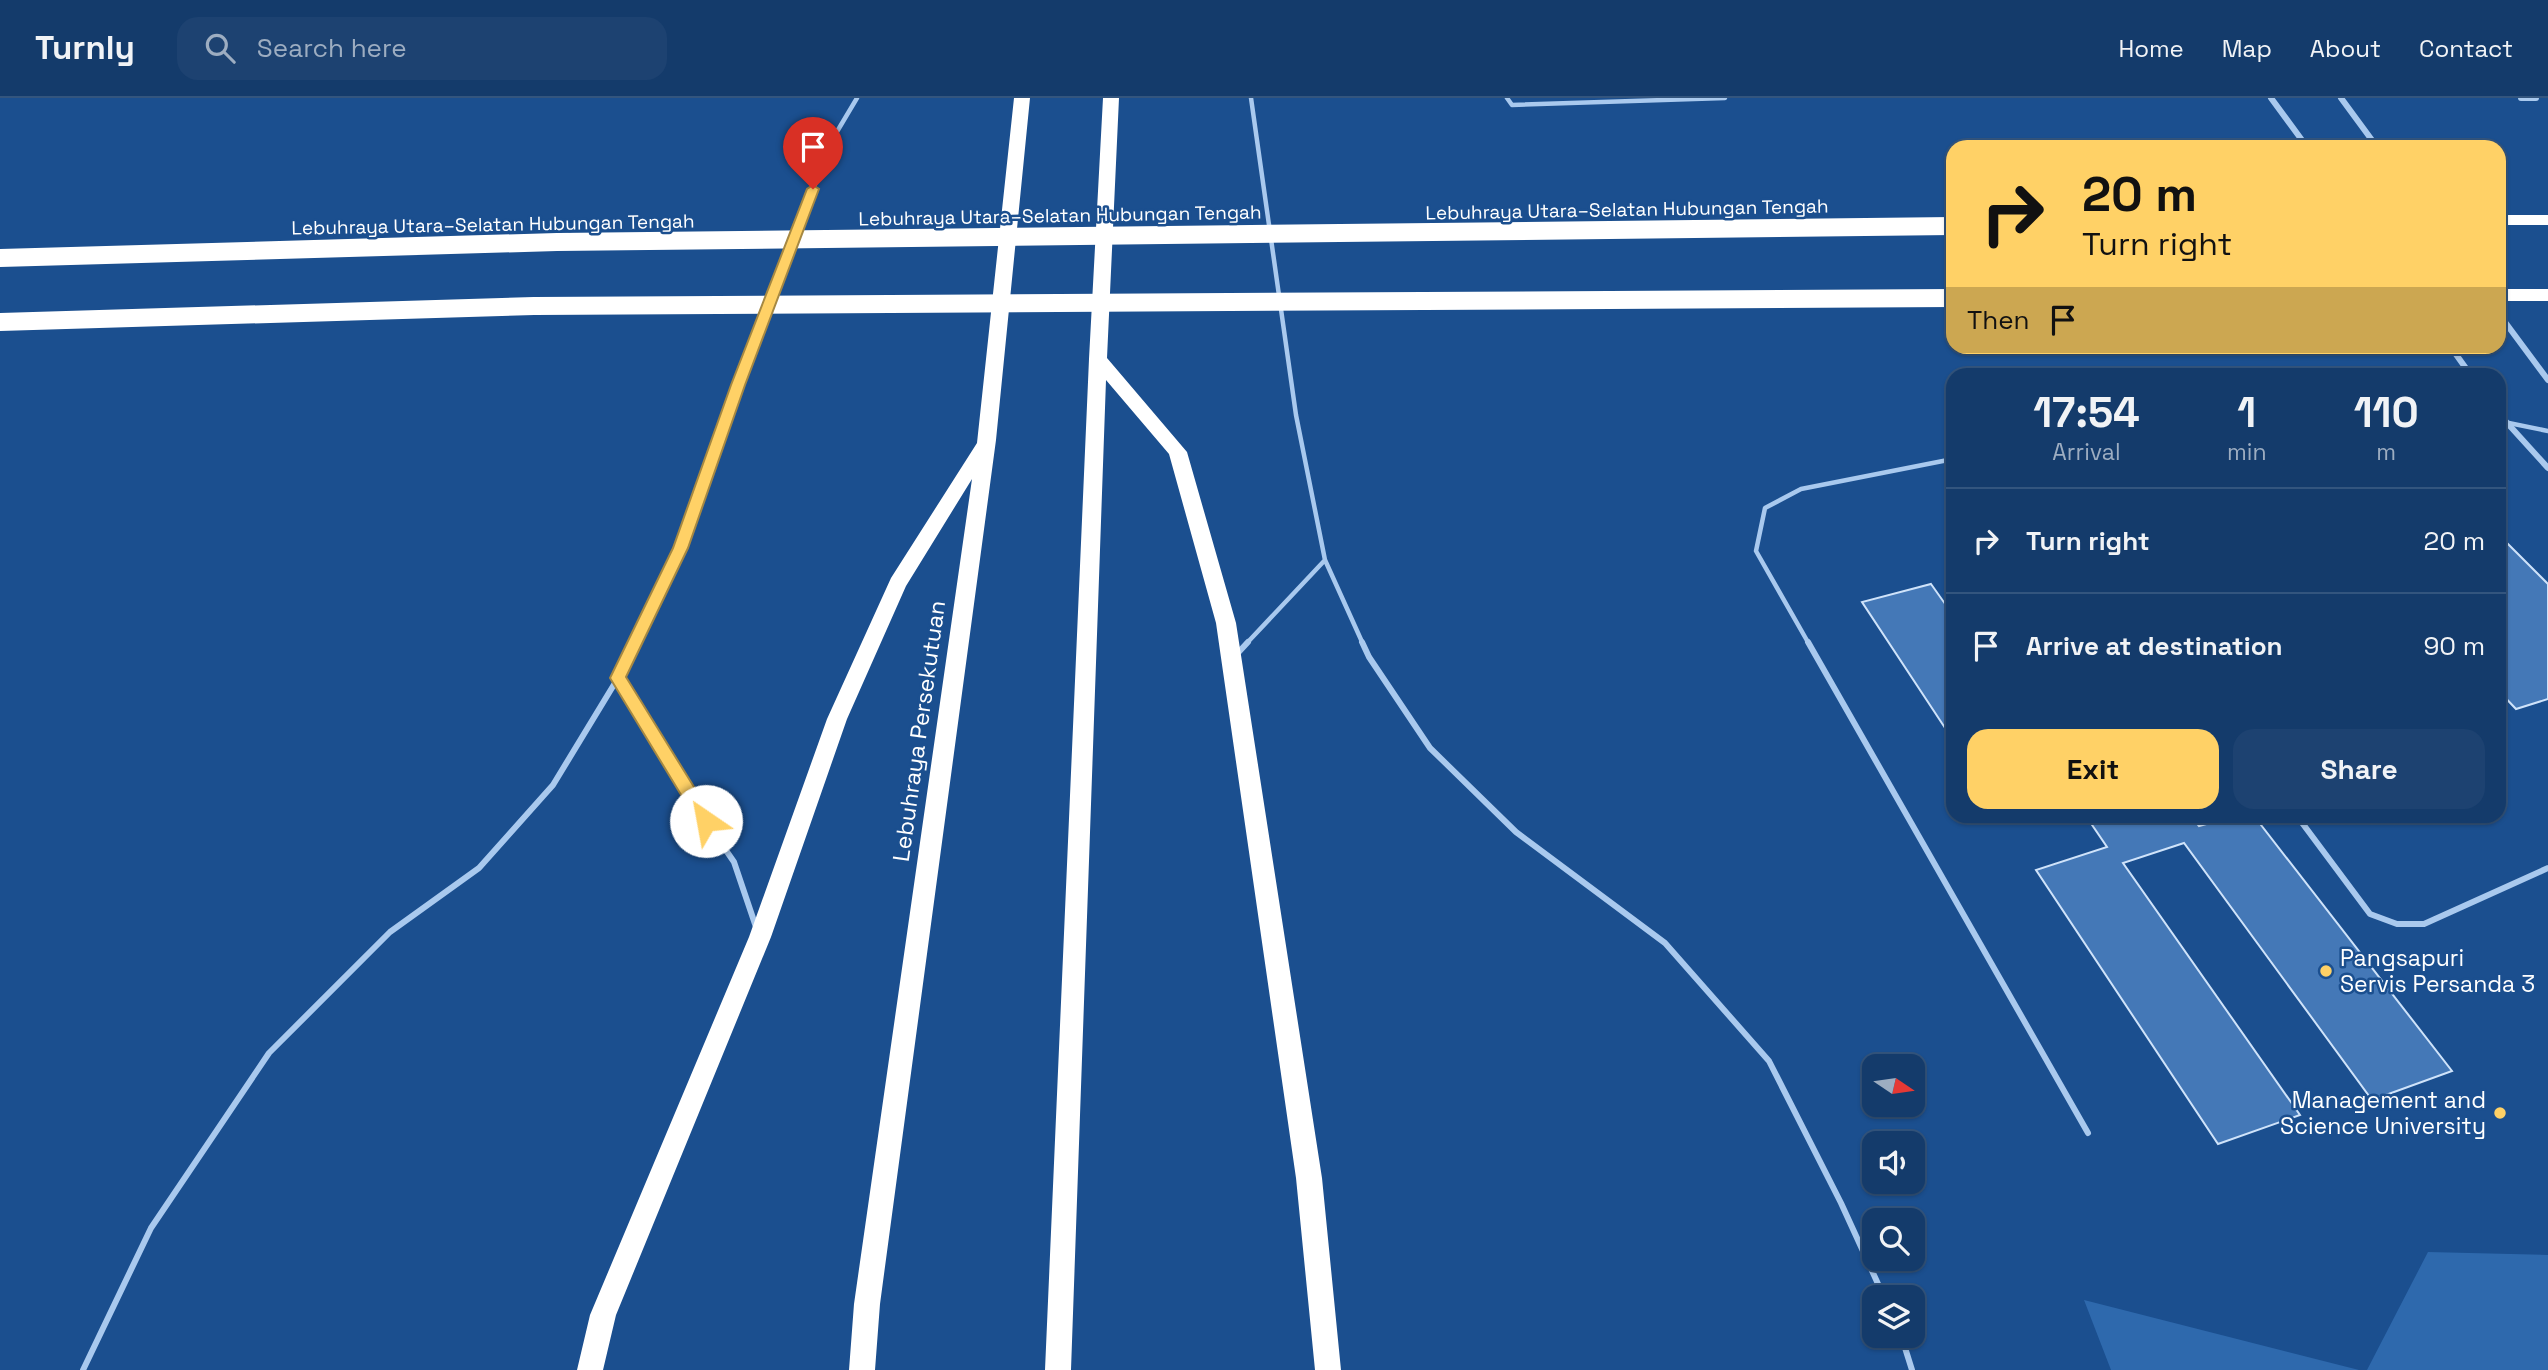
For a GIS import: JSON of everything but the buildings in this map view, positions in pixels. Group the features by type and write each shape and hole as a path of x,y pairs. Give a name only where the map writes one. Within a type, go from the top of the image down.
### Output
{"highway":[{"name":"Lebuhraya Persekutuan","path":"862,1370 867,1304 987,440 1022,98"},
{"path":"1058,1370 1098,359 1111,98"},
{"path":"2506,220 2548,220"},
{"name":"Lebuhraya Utara–Selatan Hubungan Tengah","path":"0,258 557,242 1946,226"},
{"path":"2506,295 2548,295"},
{"path":"0,322 534,306 1946,298"},
{"path":"1098,359 1178,452 1226,623 1309,1178 1328,1370"},
{"path":"590,1370 603,1315 760,937 838,719 898,583 987,440"}],"street":[{"path":"2271,98 2301,140"},
{"path":"2341,98 2372,140"},
{"path":"2521,98 2536,98"},
{"path":"2506,323 2548,380"},
{"path":"2506,425 2548,468"}],"lane":[{"path":"83,1370 150,1228 269,1053 390,932 479,868 553,785 618,678 681,548 738,385 832,140 857,98"},
{"path":"1251,98 1296,415 1325,560 1369,657 1430,748 1516,832 1665,943 1769,1061 1841,1203 1879,1285"},
{"path":"1507,98 1512,104 1518,105 1725,98"},
{"path":"2506,420 2548,431"},
{"path":"1946,460 1801,489 1765,508 1756,551 2088,1133"},
{"path":"1232,660 1325,560"},
{"path":"618,678 692,801 734,862 760,937"},
{"path":"2302,823 2370,914 2397,924 2424,924 2548,868"},
{"path":"1906,1348 1912,1370"}],"shaded area":[{"path":"2428,1252 2548,1255 2548,1370 2367,1370"},
{"path":"2084,1300 2359,1370 2111,1370"}],"place":[{"name":"Pangsapuri Servis Persanda 3","path":"2326,971"},
{"name":"Management and Science University","path":"2500,1113"}],"route":[{"path":"706,821 618,678 681,548 738,385 813,189"}]}
